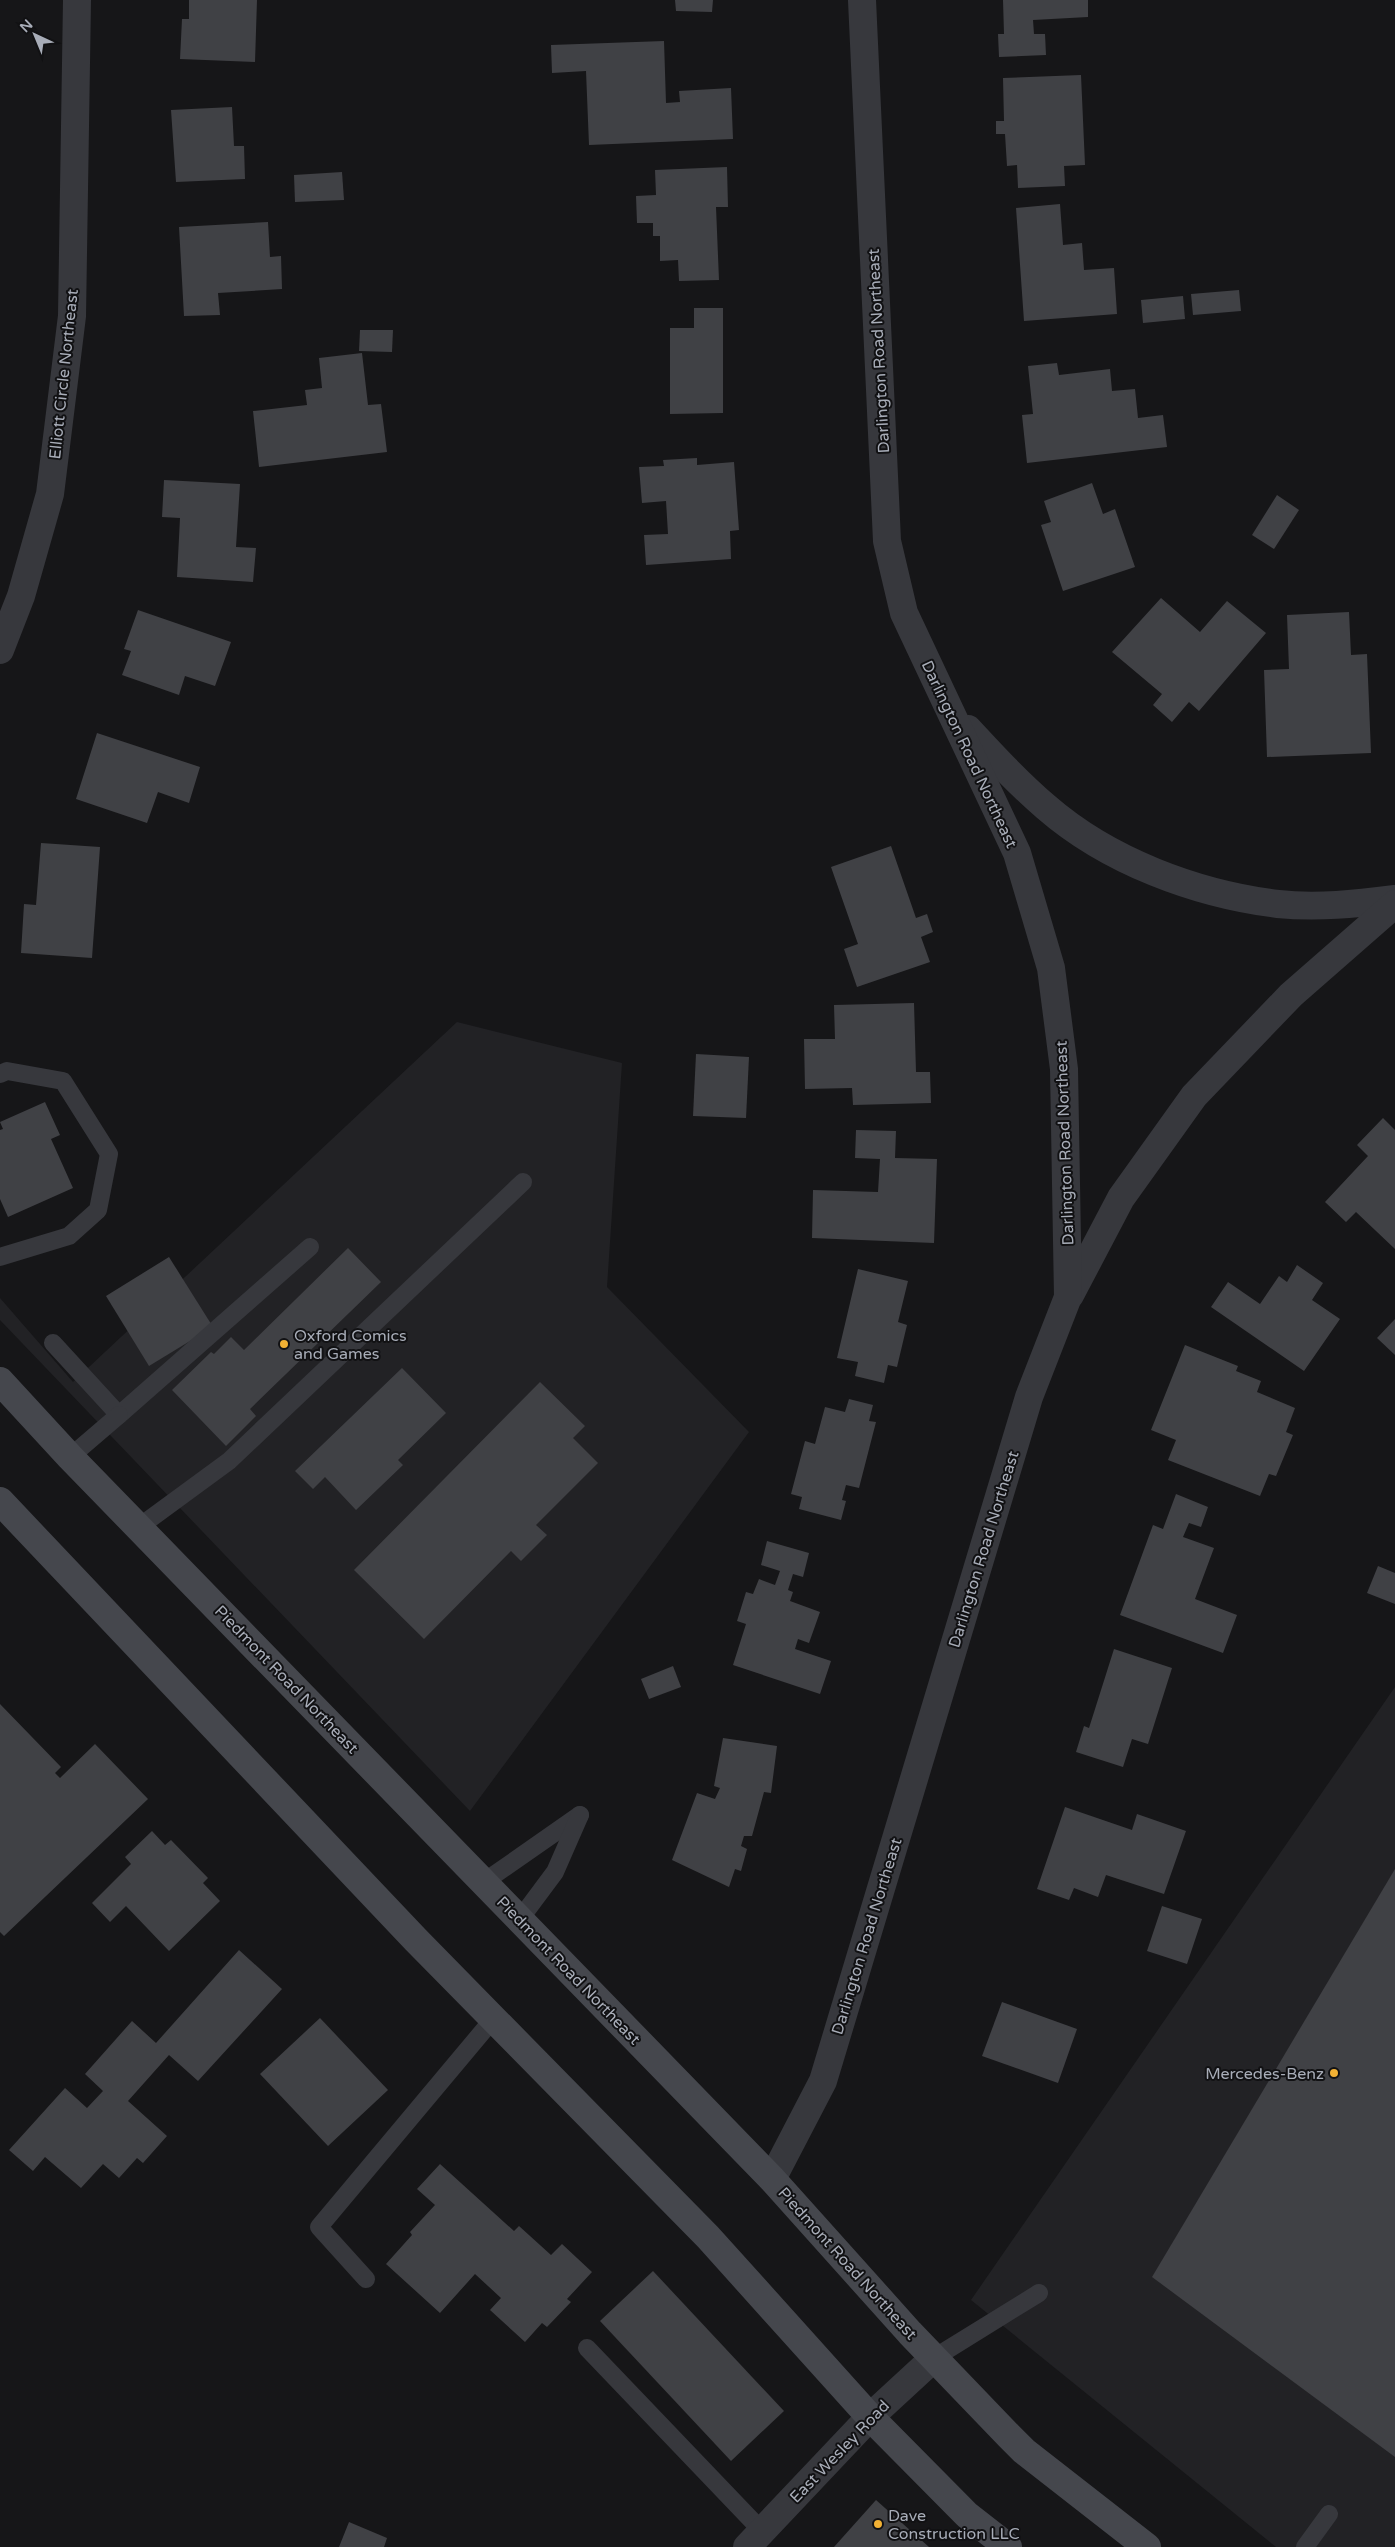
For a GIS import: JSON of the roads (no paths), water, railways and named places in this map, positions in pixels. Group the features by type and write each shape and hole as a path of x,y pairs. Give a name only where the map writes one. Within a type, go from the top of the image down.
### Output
{"main road":[{"name":"Piedmont Road Northeast","path":"0,1381 70,1457 772,2179 934,2358 1024,2451 1147,2547"},
{"path":"0,1501 416,1940 708,2237 870,2417 967,2515 1008,2547"}],"street":[{"name":"Elliott Circle Northeast","path":"0,650 21,596 50,494 72,316 77,0"},
{"name":"Darlington Road Northeast","path":"772,2179 823,2081 1029,1396 1068,1297 1064,1069 1051,968 1017,852 904,613 887,542 862,0"},
{"path":"948,708 996,760 1047,808 1097,843 1152,871 1217,892 1278,904 1340,906 1395,900"},
{"path":"1068,1297 1121,1198 1194,1096 1291,995 1395,904"},
{"name":"East Wesley Road","path":"754,2539 870,2417 934,2358"}],"lane":[{"path":"0,1074 7,1071 63,1081 109,1154 98,1210 69,1236 0,1257"},
{"path":"139,1527 229,1461 523,1182"},
{"path":"70,1457 310,1247"},
{"path":"52,1343 118,1415"},
{"path":"484,1882 580,1815 555,1872 520,1919"},
{"path":"366,2279 319,2227 494,2018"},
{"path":"934,2358 1040,2293"},
{"path":"588,2348 754,2539"},
{"path":"1305,2547 1329,2514"}],"place":[{"name":"Oxford Comics and Games","path":"284,1344"},
{"name":"Mercedes-Benz","path":"1334,2073"},
{"name":"Dave Construction LLC","path":"878,2524"}]}
